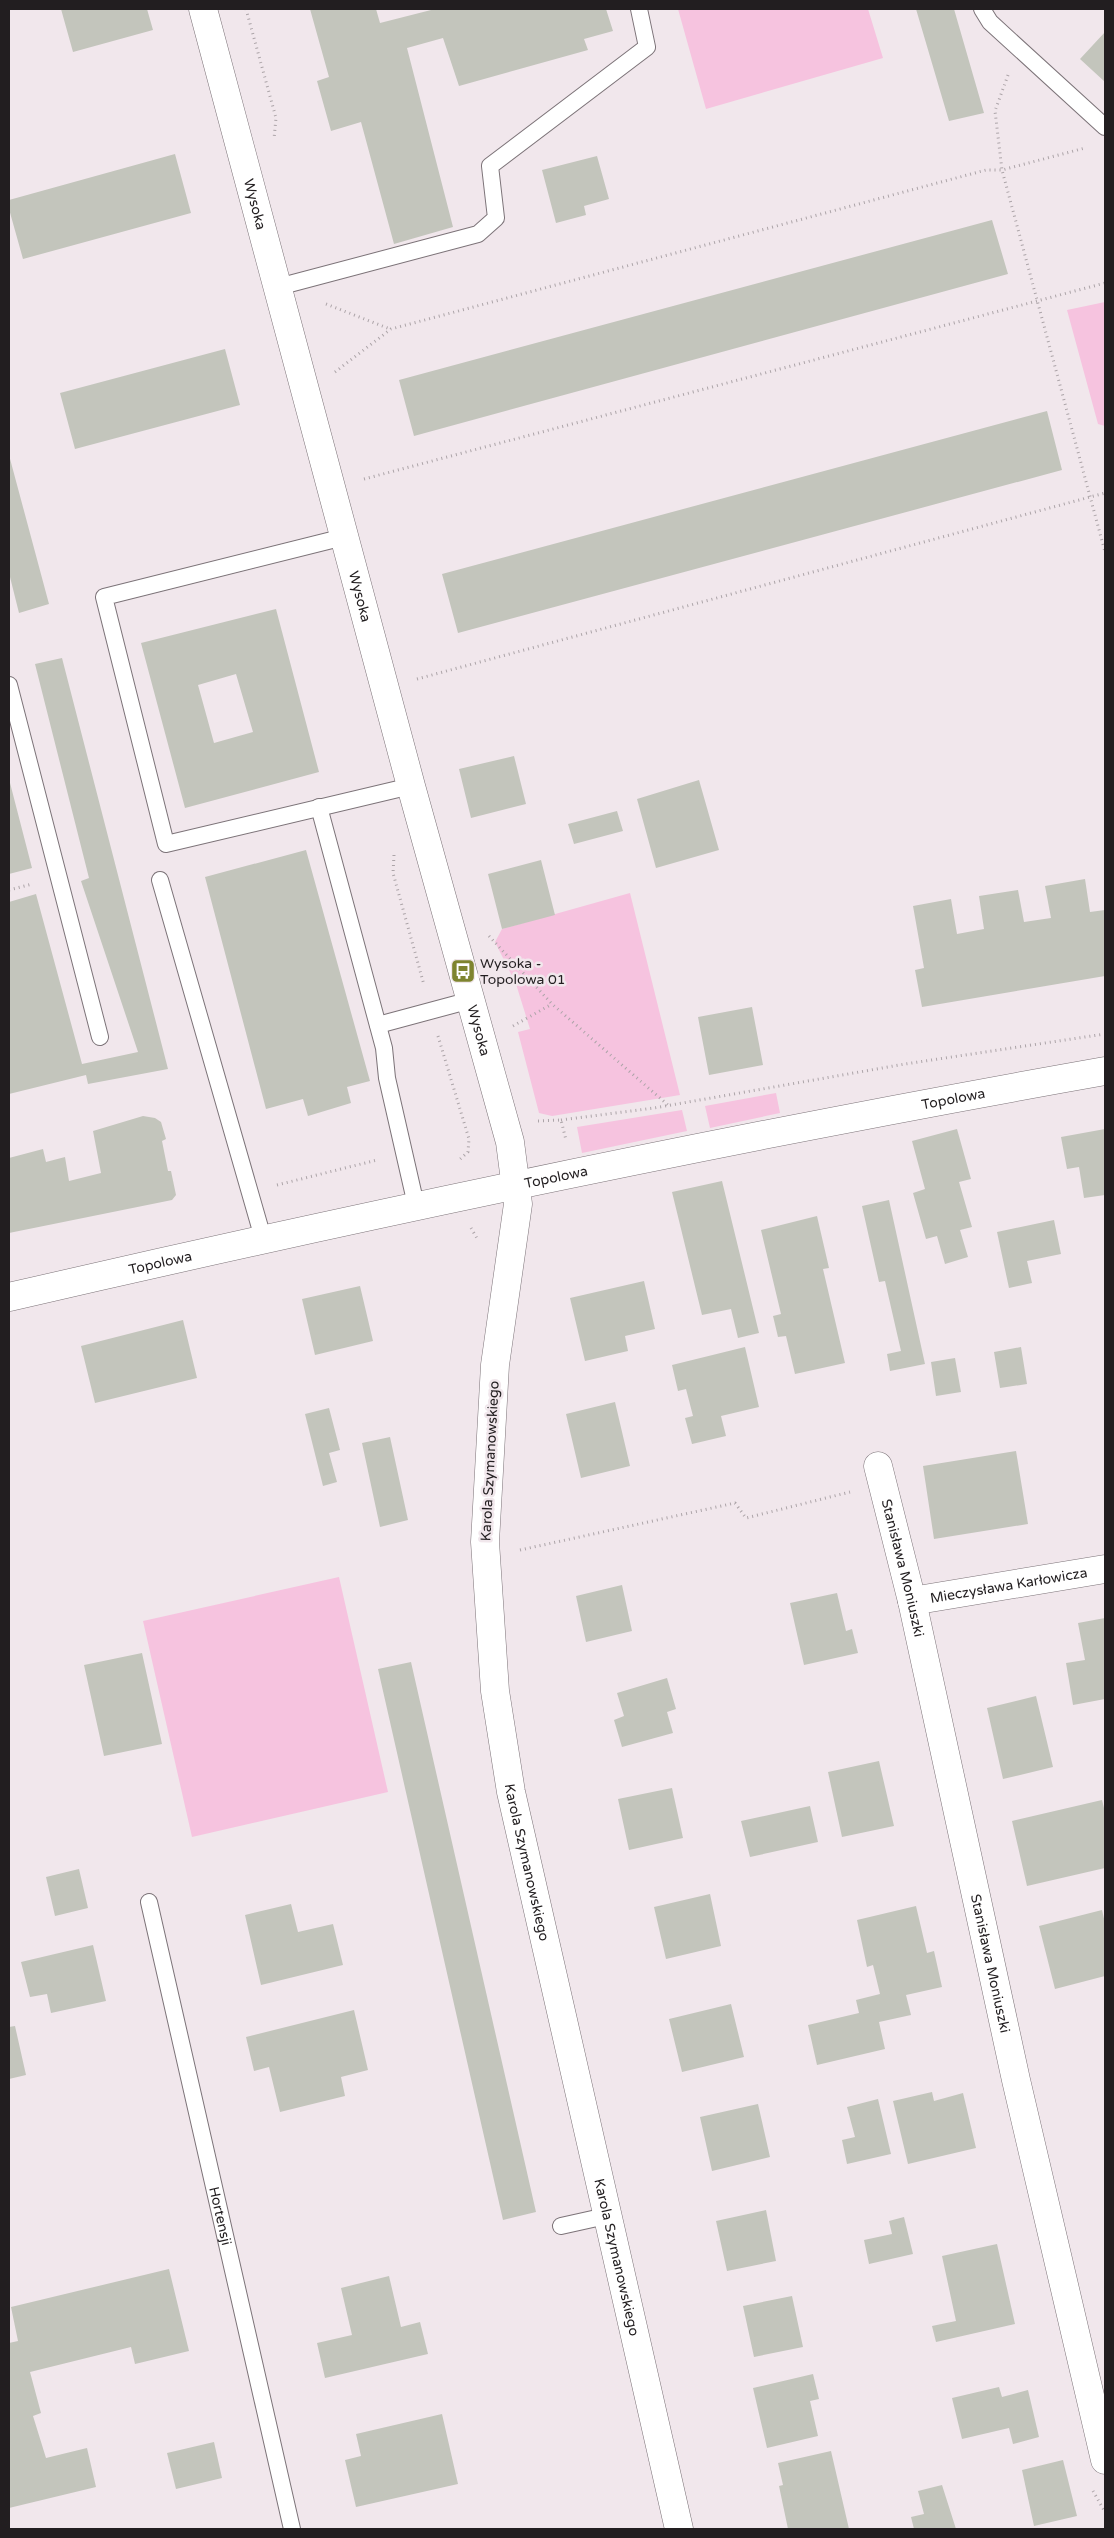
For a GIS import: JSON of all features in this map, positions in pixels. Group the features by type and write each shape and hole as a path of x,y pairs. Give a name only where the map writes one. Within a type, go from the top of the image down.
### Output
{"street":[{"name":"Wysoka","path":"203,9 290,284 344,536 510,1142 516,1184"},
{"name":"Topolowa","path":"9,1297 263,1238 516,1184 856,1116 1105,1071"},
{"name":"Karola Szymanowskiego","path":"516,1184 518,1204 495,1365 485,1542 494,1682 511,1792 606,2216 679,2529"},
{"name":"Stanisława Moniuszki","path":"880,1476 912,1601 1016,2080 1105,2460"},
{"name":"Mieczysława Karłowicza","path":"912,1601 1105,1569"}],"lane":[{"path":"290,284 478,234 496,218 490,166 647,47 639,9"},
{"path":"982,9 990,22 1105,127"},
{"path":"344,536 104,597 166,844 411,786"},
{"path":"9,685 100,1037"},
{"path":"319,807 384,1048 387,1078 416,1205"},
{"path":"160,880 263,1238"},
{"path":"378,1025 471,1000"},
{"name":"Hortensji","path":"149,1902 292,2529"},
{"path":"561,2226 606,2216"}],"path":[{"path":"246,9 276,118 274,142"},
{"path":"1018,47 995,111 1002,170 1105,552"},
{"path":"328,377 391,329 986,170 1002,170 1086,147"},
{"path":"357,481 1105,283"},
{"path":"290,284 307,297 391,329"},
{"path":"412,680 1105,493"},
{"path":"485,932 552,1004 668,1105"},
{"path":"507,1030 552,1004"},
{"path":"534,1121 561,1120 668,1105 905,1064 1105,1034"},
{"path":"561,1120 574,1173"},
{"path":"249,1192 404,1153"},
{"path":"464,1225 471,1228 481,1244 484,1263 509,1265"},
{"path":"510,1552 735,1503 746,1518 880,1476"}],"shaded area":[{"path":"678,9 868,9 883,58 706,109"},
{"path":"1105,302 1105,426 1098,424 1067,310"},
{"path":"630,893 680,1095 552,1116 539,1113 518,1032 530,1029 516,984 495,942 502,929"},
{"path":"776,1093 780,1113 710,1128 705,1106"},
{"path":"682,1110 687,1131 582,1153 577,1127"},
{"path":"339,1577 388,1792 192,1837 143,1621"}],"building":[{"path":"61,9 147,9 153,30 73,52"},
{"path":"310,9 376,9 380,23 435,9 606,9 613,31 584,39 588,50 459,86 443,38 407,48 453,227 394,244 361,122 331,131 317,81 329,77"},
{"path":"916,9 954,9 984,113 949,121"},
{"path":"1105,32 1105,82 1080,59"},
{"path":"175,154 191,213 23,259 9,209 9,200"},
{"path":"597,156 609,199 584,206 586,215 556,223 542,170"},
{"path":"992,220 1008,274 414,436 399,380"},
{"path":"225,349 240,405 75,449 60,393"},
{"path":"1047,411 1062,470 458,633 442,574"},
{"path":"9,455 49,604 19,613 9,573"},
{"path":"276,609 319,772 185,808 141,643","holes":["236,674 253,732 214,743 198,685"]},
{"path":"62,658 168,1069 88,1084 86,1075 9,1094 9,902 36,894 82,1064 138,1052 81,881 89,878 35,664"},
{"path":"514,756 526,804 471,818 459,769"},
{"path":"9,779 32,868 9,874"},
{"path":"699,780 719,850 656,868 637,799"},
{"path":"617,811 623,831 574,844 568,824"},
{"path":"306,850 370,1081 347,1087 351,1103 308,1116 303,1099 266,1109 205,877"},
{"path":"541,860 555,915 502,929 488,874"},
{"path":"1085,879 1090,912 1105,910 1105,976 922,1007 915,970 924,968 913,906 951,899 957,934 984,929 979,896 1018,890 1024,922 1051,918 1045,886"},
{"path":"752,1007 763,1065 709,1075 698,1017"},
{"path":"143,1116 155,1118 161,1122 166,1139 162,1141 168,1171 171,1171 176,1195 172,1200 9,1233 9,1158 43,1149 46,1162 65,1157 69,1181 101,1173 93,1131"},
{"path":"957,1129 971,1179 959,1182 972,1227 960,1230 968,1257 945,1264 937,1236 926,1239 913,1193 925,1189 912,1141"},
{"path":"1105,1129 1105,1195 1084,1198 1079,1167 1067,1169 1061,1137"},
{"path":"722,1181 759,1333 738,1338 731,1309 702,1315 672,1192"},
{"path":"889,1200 925,1364 890,1371 887,1354 901,1351 885,1281 879,1282 862,1206"},
{"path":"817,1216 829,1268 823,1269 845,1363 795,1374 786,1336 778,1337 773,1316 781,1314 761,1230"},
{"path":"1054,1220 1061,1254 1027,1261 1032,1283 1009,1288 997,1232"},
{"path":"644,1281 655,1329 625,1336 628,1351 585,1361 570,1298"},
{"path":"360,1286 373,1341 315,1355 302,1299"},
{"path":"183,1320 197,1378 95,1403 81,1346"},
{"path":"745,1347 759,1407 721,1416 726,1436 692,1444 685,1418 693,1416 686,1389 678,1391 672,1365"},
{"path":"1021,1347 1027,1384 1000,1388 994,1352"},
{"path":"955,1358 961,1392 936,1396 931,1362"},
{"path":"615,1402 630,1466 581,1478 566,1414"},
{"path":"329,1408 340,1450 329,1453 337,1482 323,1486 305,1414"},
{"path":"390,1437 408,1520 380,1527 362,1443"},
{"path":"1016,1451 1028,1524 934,1539 923,1466"},
{"path":"622,1585 632,1631 586,1642 576,1596"},
{"path":"837,1593 846,1631 852,1629 858,1653 804,1665 790,1603"},
{"path":"1105,1618 1105,1699 1073,1705 1066,1663 1085,1660 1078,1623"},
{"path":"142,1653 162,1744 104,1756 84,1665"},
{"path":"411,1662 536,2212 503,2220 378,1669"},
{"path":"667,1678 676,1709 667,1712 673,1733 622,1747 614,1720 624,1716 617,1693"},
{"path":"1036,1696 1053,1767 1003,1779 987,1708"},
{"path":"879,1761 894,1826 842,1837 828,1772"},
{"path":"672,1788 683,1838 629,1850 618,1799"},
{"path":"1102,1800 1105,1812 1105,1868 1027,1886 1012,1821"},
{"path":"810,1806 818,1842 750,1857 741,1821"},
{"path":"79,1869 88,1908 55,1916 46,1877"},
{"path":"710,1894 721,1946 666,1959 654,1907"},
{"path":"291,1904 298,1932 333,1924 343,1965 261,1985 245,1915"},
{"path":"916,1906 927,1953 934,1951 942,1987 906,1995 911,2015 879,2022 885,2049 817,2065 808,2025 859,2013 856,2000 880,1994 873,1965 867,1967 857,1920"},
{"path":"1102,1910 1105,1923 1105,1976 1055,1989 1039,1926"},
{"path":"93,1945 106,2001 51,2013 47,1994 30,1997 21,1962"},
{"path":"731,2004 744,2057 682,2072 669,2019"},
{"path":"354,2010 368,2070 341,2077 345,2096 280,2112 269,2067 254,2071 246,2037"},
{"path":"15,2026 26,2075 9,2079 9,2027"},
{"path":"932,2092 934,2101 963,2093 976,2148 908,2164 893,2101"},
{"path":"878,2099 891,2154 847,2164 842,2140 855,2137 847,2107"},
{"path":"758,2104 770,2157 712,2171 700,2117"},
{"path":"766,2210 776,2261 727,2271 716,2221"},
{"path":"904,2217 913,2254 869,2264 864,2240 892,2234 889,2221"},
{"path":"997,2244 1015,2324 936,2342 932,2326 956,2321 942,2256"},
{"path":"169,2269 189,2351 135,2364 131,2347 30,2372 41,2413 33,2416 46,2458 87,2448 96,2487 9,2508 9,2343 18,2341 11,2307"},
{"path":"389,2276 401,2327 420,2322 428,2354 325,2378 317,2343 352,2335 341,2288"},
{"path":"792,2296 803,2347 754,2357 743,2306"},
{"path":"813,2374 819,2399 810,2401 818,2436 767,2448 753,2388"},
{"path":"999,2387 1002,2397 1028,2390 1039,2437 1013,2444 1009,2428 962,2439 952,2398"},
{"path":"442,2414 458,2484 356,2507 345,2460 361,2456 356,2434"},
{"path":"214,2442 222,2478 176,2489 167,2453"},
{"path":"831,2451 849,2529 788,2529 779,2486 783,2485 778,2463"},
{"path":"1063,2460 1077,2516 1034,2526 1022,2470"},
{"path":"942,2485 956,2529 914,2529 911,2517 924,2514 918,2491"}],"place":[{"name":"Wysoka - Topolowa 01","path":"463,971"}]}
